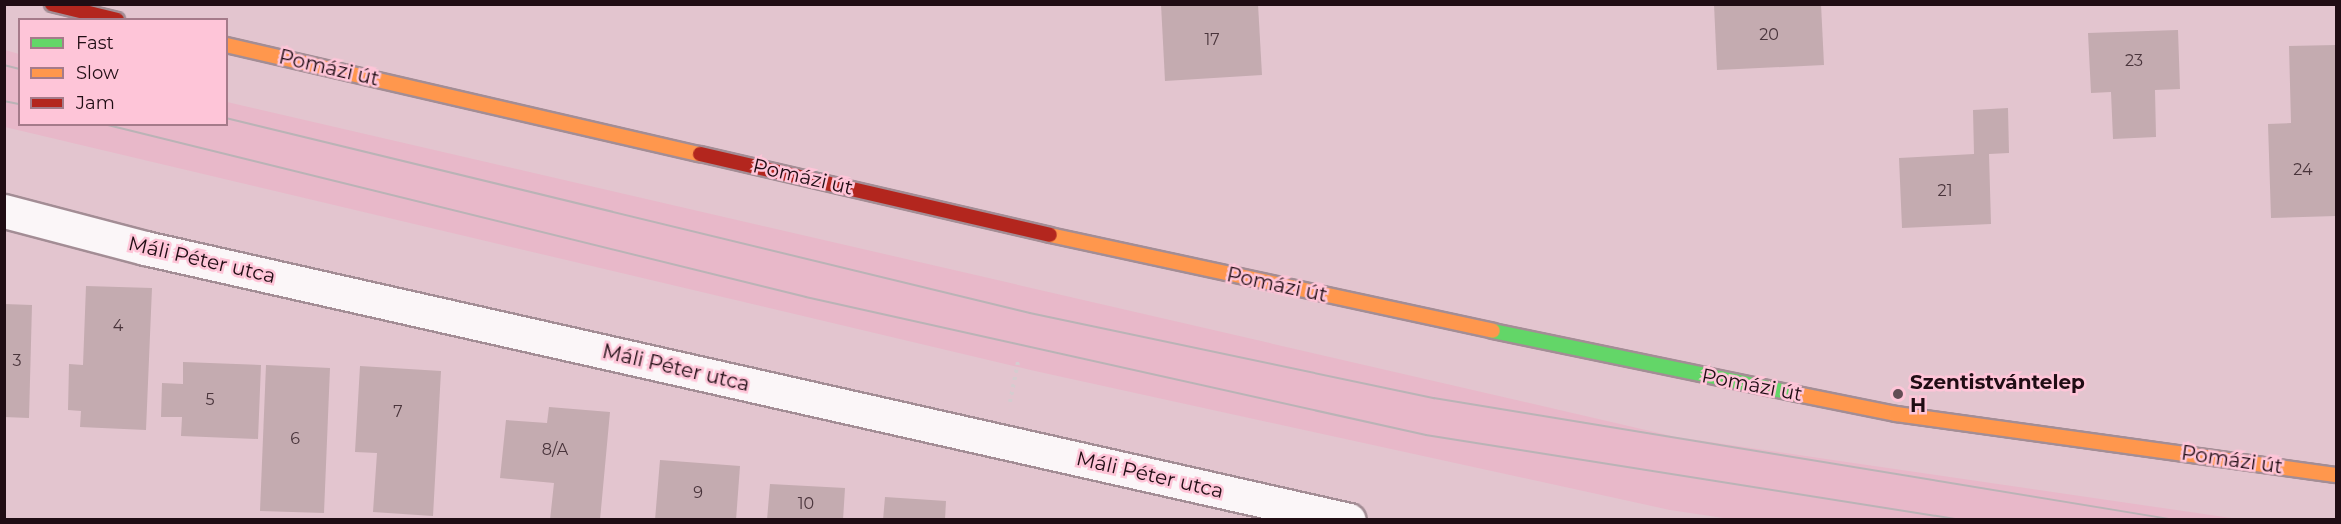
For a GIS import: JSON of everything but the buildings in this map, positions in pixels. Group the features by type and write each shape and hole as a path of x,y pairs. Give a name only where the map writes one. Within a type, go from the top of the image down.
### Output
{"main road":[{"path":"52,4 109,18"},
{"name":"Pomázi út","path":"228,45 1168,262 1678,371 1896,414 2337,475"}],"street":[{"name":"Máli Péter utca","path":"4,211 145,248 1349,519"}],"shaded area":[{"path":"5,50 18,54 18,126 228,126 228,102 1676,437 2238,519 1737,520 1670,510 1035,371 5,127"}],"tram line":[{"path":"4,65 18,68"},
{"path":"4,101 18,104"},
{"path":"228,118 1030,313 1434,398 2176,520"},
{"path":"112,126 806,297 1426,435 1962,520"}],"traffic: fast":[{"path":"1493,331 1797,394"}],"traffic: slow":[{"path":"228,45 700,154"},
{"path":"1050,235 1493,331"},
{"path":"1797,394 1896,414 2336,475"}],"traffic: jam":[{"path":"52,4 109,18"},
{"path":"700,154 1050,235"}],"place":[{"name":"Szentistvántelep H","path":"1898,394"}]}
